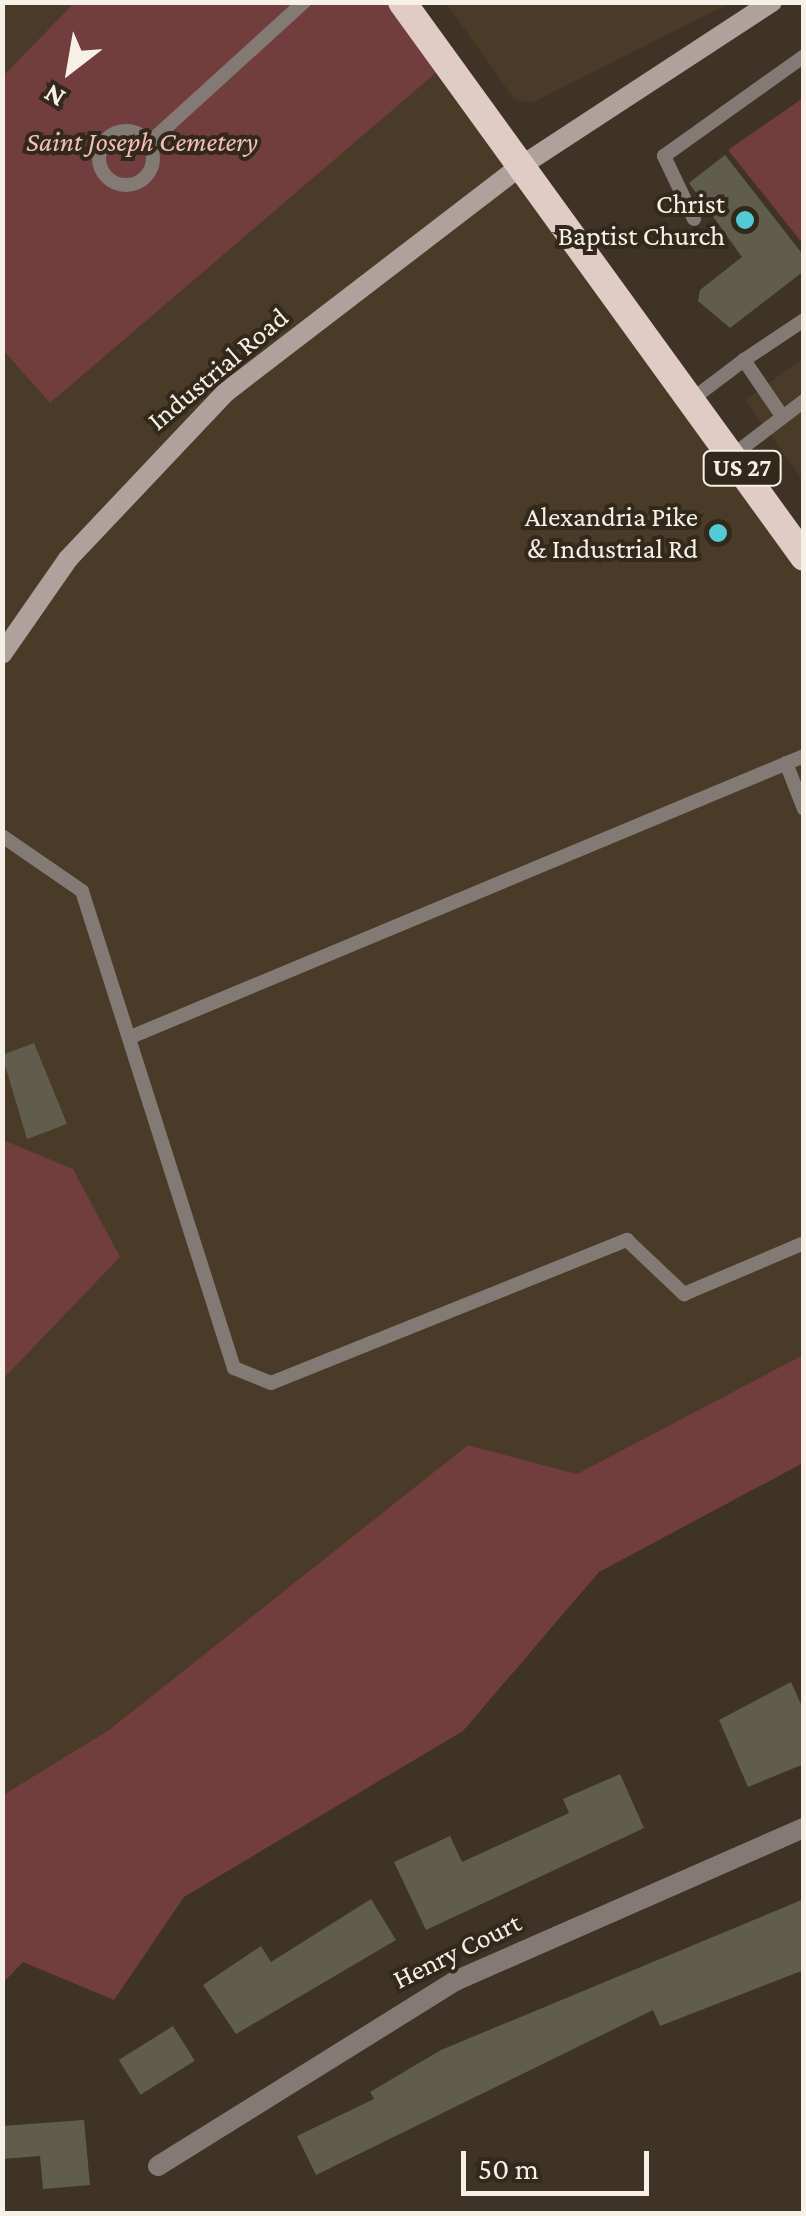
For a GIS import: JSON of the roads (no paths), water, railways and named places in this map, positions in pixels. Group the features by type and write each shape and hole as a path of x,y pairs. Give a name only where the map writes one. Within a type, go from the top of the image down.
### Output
{"highway":[{"name":"US 27","path":"402,2 516,170 734,455 804,556"}],"main road":[{"name":"Industrial Road","path":"2,654 68,558 190,422 516,170 772,2"}],"street":[{"name":"Henry Court","path":"158,2166 454,1981 804,1828"}],"lane":[{"path":"149,143 304,2"},
{"path":"694,219 664,156 804,56"},
{"path":"691,400 804,320"},
{"path":"734,455 796,411 744,360"},
{"path":"133,1036 804,756"},
{"path":"786,763 804,809"},
{"path":"2,836 82,891 133,1036 234,1368 271,1383 627,1240 684,1294 804,1243"}],"place":[{"name":"Christ Baptist Church","path":"745,220"},
{"name":"Alexandria Pike & Industrial Rd","path":"718,533"}],"park label":[{"name":"Saint Joseph Cemetery","path":"142,142"}]}
